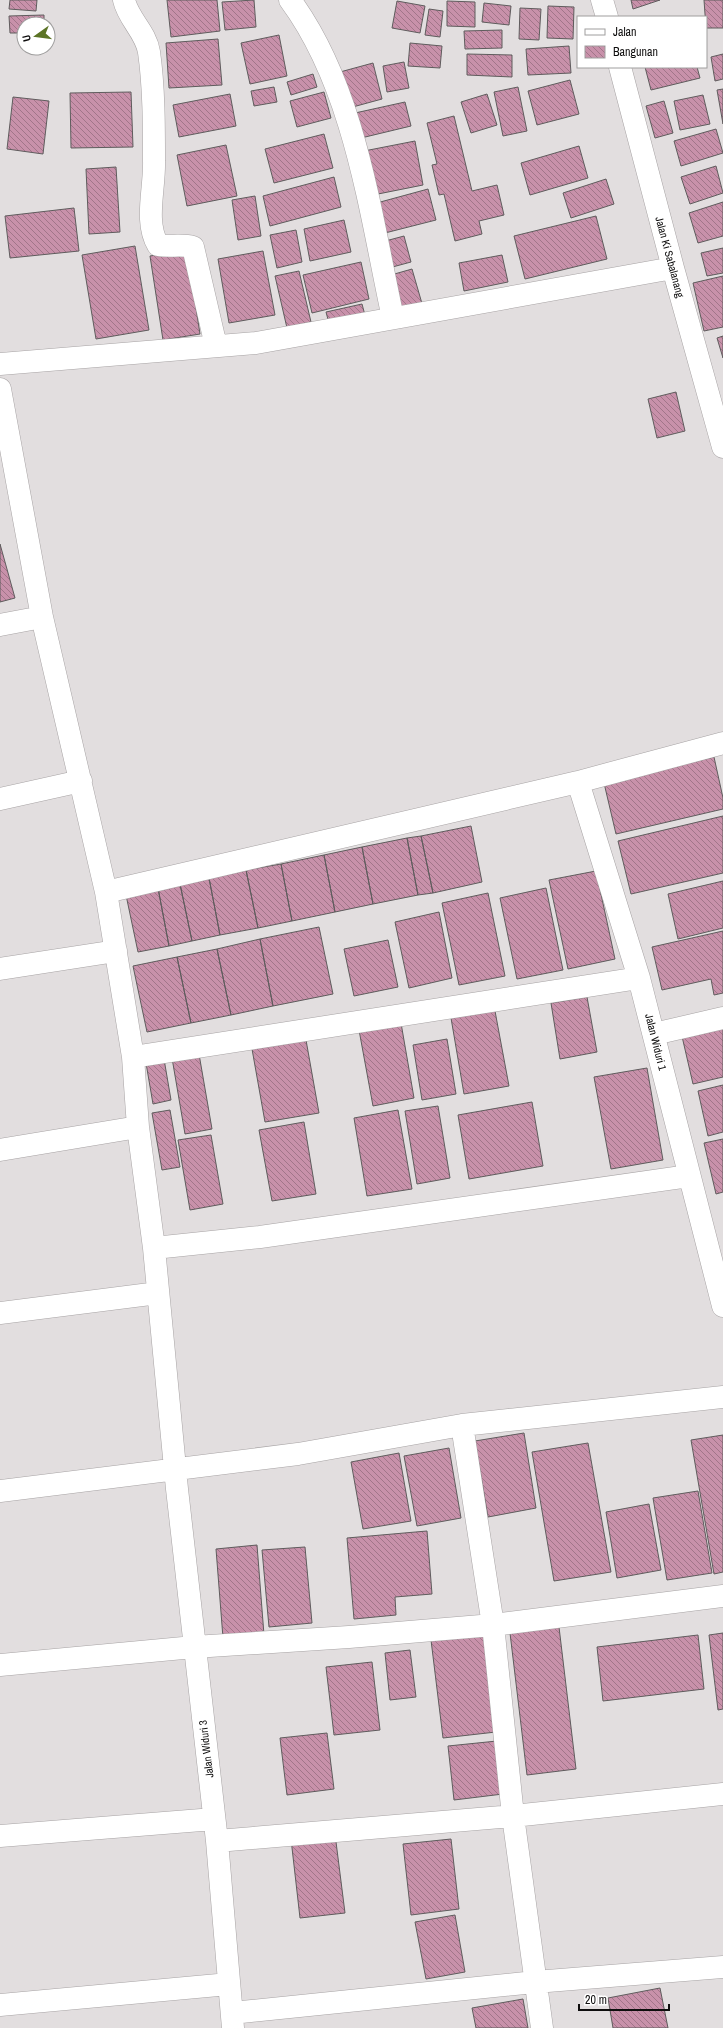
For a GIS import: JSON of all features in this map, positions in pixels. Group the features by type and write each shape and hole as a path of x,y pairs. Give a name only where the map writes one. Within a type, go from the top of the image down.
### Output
{"street":[{"path":"124,0 129,15 140,29 148,50 154,162 151,212 152,236 158,245 186,245 193,247 216,346"},
{"path":"290,0 301,15 327,63 352,131 393,318"},
{"path":"602,0 607,16"},
{"name":"Jalan Ki Sabalanang","path":"620,68 673,268 723,447"},
{"path":"0,364 256,343 673,268"},
{"name":"Jalan Widuri 3","path":"0,389 42,617 106,892 133,1057 138,1128 154,1248 194,1647 214,1819 232,2021"},
{"path":"0,625 42,617"},
{"path":"106,892 578,782 723,743"},
{"path":"0,799 81,781"},
{"name":"Jalan Widuri 1","path":"578,782 639,978 723,1306"},
{"path":"0,969 116,951"},
{"path":"133,1057 639,978"},
{"path":"654,1034 723,1018"},
{"path":"0,1150 138,1128"},
{"path":"154,1248 260,1237 689,1176"},
{"path":"0,1313 158,1293"},
{"path":"0,1491 298,1454 462,1425 723,1396"},
{"path":"462,1425 493,1625 513,1816 542,2028"},
{"path":"0,1665 194,1647 349,1637 493,1625 723,1596"},
{"path":"216,1841 513,1816 723,1794"},
{"path":"0,1836 214,1819"},
{"path":"232,2021 535,1982 723,1967"},
{"path":"0,2004 228,1984"}],"building":[{"path":"10,0 37,0 36,11 9,9"},
{"path":"167,0 217,0 220,31 171,37"},
{"path":"254,0 256,27 225,30 222,2"},
{"path":"631,0 660,0 633,9"},
{"path":"704,0 723,0 723,28 707,28 707,16 705,16"},
{"path":"397,1 425,6 420,33 392,28"},
{"path":"447,1 475,2 475,27 447,26"},
{"path":"484,3 511,6 509,25 482,22"},
{"path":"548,6 574,7 573,39 547,38"},
{"path":"520,8 541,9 539,40 519,39"},
{"path":"429,9 443,11 440,37 425,35"},
{"path":"44,15 16,16 16,33 10,33 9,16"},
{"path":"502,30 502,48 465,49 464,31"},
{"path":"279,35 287,76 250,84 241,43"},
{"path":"218,39 222,85 169,88 166,43"},
{"path":"410,43 442,46 440,68 408,66"},
{"path":"569,46 571,73 528,75 526,49"},
{"path":"467,54 512,55 512,77 467,75"},
{"path":"723,54 723,79 715,81 711,57"},
{"path":"404,62 409,88 387,92 383,66"},
{"path":"373,63 382,99 349,108 340,72"},
{"path":"645,68 697,68 700,78 651,90"},
{"path":"313,74 317,87 291,95 287,82"},
{"path":"570,80 579,114 537,125 528,91"},
{"path":"274,87 277,102 254,106 251,91"},
{"path":"518,87 527,131 503,136 494,92"},
{"path":"723,89 723,124 717,90"},
{"path":"131,92 133,147 71,148 70,93"},
{"path":"324,92 331,118 297,127 290,101"},
{"path":"230,94 236,126 179,137 173,105"},
{"path":"487,94 497,125 471,133 461,102"},
{"path":"703,95 710,124 680,130 674,101"},
{"path":"13,97 49,101 43,154 7,149"},
{"path":"664,101 673,133 655,138 646,106"},
{"path":"405,102 411,126 361,138 355,113"},
{"path":"454,116 472,191 497,185 504,215 479,221 482,234 455,241 444,194 439,195 432,165 437,164 427,123"},
{"path":"716,129 723,153 681,166 674,141"},
{"path":"324,134 333,168 274,183 265,149"},
{"path":"415,141 423,185 373,195 364,151"},
{"path":"226,145 237,196 187,206 177,155"},
{"path":"579,146 588,178 530,195 521,163"},
{"path":"716,166 723,193 690,204 681,177"},
{"path":"116,167 120,232 89,234 86,169"},
{"path":"334,177 341,207 270,226 263,196"},
{"path":"606,179 614,204 571,218 563,193"},
{"path":"428,189 436,220 381,234 373,204"},
{"path":"255,196 261,236 238,240 232,200"},
{"path":"723,202 723,236 698,243 689,213"},
{"path":"74,208 79,251 10,258 5,216"},
{"path":"596,216 607,259 525,279 514,236"},
{"path":"344,220 351,252 310,261 304,229"},
{"path":"296,230 302,262 277,268 270,235"},
{"path":"404,236 411,262 385,269 378,243"},
{"path":"135,246 149,330 96,339 82,255"},
{"path":"723,248 723,273 707,276 701,253"},
{"path":"187,250 200,334 163,340 150,256"},
{"path":"263,251 275,315 229,323 218,259"},
{"path":"502,255 508,282 464,291 459,263"},
{"path":"361,262 369,299 312,313 303,275"},
{"path":"412,269 423,307 402,313 391,275"},
{"path":"299,271 311,322 287,328 275,276"},
{"path":"723,276 723,327 704,331 693,283"},
{"path":"362,304 366,319 330,327 326,312"},
{"path":"723,336 723,358 717,338"},
{"path":"676,392 685,431 657,438 648,399"},
{"path":"0,544 15,598 0,602"},
{"path":"714,757 723,798 723,809 616,834 604,783"},
{"path":"723,816 723,873 631,894 618,841"},
{"path":"471,826 482,882 433,893 421,836"},
{"path":"421,836 433,893 418,895 407,838"},
{"path":"407,838 418,895 373,904 362,847"},
{"path":"362,847 373,904 335,912 324,855"},
{"path":"324,855 335,912 292,921 281,864"},
{"path":"281,864 292,921 258,928 246,870"},
{"path":"246,870 258,928 220,935 209,878"},
{"path":"596,871 615,959 568,969 549,880"},
{"path":"209,878 220,935 192,941 180,884"},
{"path":"723,881 723,928 678,939 668,894"},
{"path":"180,884 192,941 169,946 158,888"},
{"path":"158,888 169,946 138,952 126,895"},
{"path":"546,888 563,970 517,979 500,898"},
{"path":"488,893 505,976 459,985 442,903"},
{"path":"439,912 452,978 409,988 395,922"},
{"path":"319,927 333,994 273,1006 260,939"},
{"path":"723,931 723,993 714,995 711,979 662,990 652,947"},
{"path":"260,939 273,1006 231,1015 217,949"},
{"path":"388,940 398,987 354,996 344,949"},
{"path":"217,949 231,1015 191,1023 177,957"},
{"path":"177,957 191,1023 147,1032 133,966"},
{"path":"587,997 597,1052 560,1059 551,1003"},
{"path":"495,1011 509,1086 464,1094 451,1018"},
{"path":"723,1022 723,1077 693,1084 681,1032"},
{"path":"401,1023 414,1098 373,1106 359,1030"},
{"path":"447,1039 456,1094 422,1100 413,1045"},
{"path":"306,1040 319,1113 265,1122 252,1049"},
{"path":"199,1054 212,1129 185,1134 172,1058"},
{"path":"164,1059 171,1100 153,1104 146,1063"},
{"path":"647,1068 663,1160 611,1169 594,1077"},
{"path":"723,1085 723,1132 708,1136 698,1091"},
{"path":"532,1102 543,1166 469,1179 458,1115"},
{"path":"438,1106 450,1178 417,1184 405,1111"},
{"path":"170,1110 180,1167 162,1170 152,1113"},
{"path":"398,1110 412,1189 367,1196 354,1118"},
{"path":"304,1122 316,1194 272,1201 259,1130"},
{"path":"211,1135 223,1204 190,1210 178,1140"},
{"path":"723,1139 723,1192 716,1194 704,1143"},
{"path":"524,1433 536,1508 488,1517 475,1441"},
{"path":"723,1435 723,1572 714,1574 691,1440"},
{"path":"588,1443 611,1572 554,1581 532,1452"},
{"path":"449,1448 461,1518 417,1526 404,1456"},
{"path":"399,1453 411,1521 363,1529 351,1462"},
{"path":"698,1491 712,1573 667,1580 653,1498"},
{"path":"649,1504 661,1570 617,1578 606,1512"},
{"path":"427,1531 432,1594 395,1597 396,1615 354,1619 347,1538"},
{"path":"257,1545 264,1635 223,1638 216,1549"},
{"path":"305,1547 312,1623 269,1627 262,1550"},
{"path":"559,1627 576,1769 527,1775 510,1633"},
{"path":"485,1633 496,1732 443,1738 431,1640"},
{"path":"723,1633 723,1709 718,1710 709,1635"},
{"path":"698,1635 704,1689 603,1701 597,1647"},
{"path":"410,1650 416,1697 390,1700 385,1653"},
{"path":"372,1662 380,1730 334,1735 326,1667"},
{"path":"327,1733 334,1789 287,1795 280,1738"},
{"path":"497,1741 503,1794 454,1800 448,1746"},
{"path":"335,1834 345,1913 300,1918 291,1839"},
{"path":"451,1839 459,1909 411,1915 403,1844"},
{"path":"455,1915 465,1972 426,1979 415,1922"},
{"path":"660,1988 668,2028 613,2028 608,1998"},
{"path":"523,1999 528,2028 476,2028 472,2008"}]}
